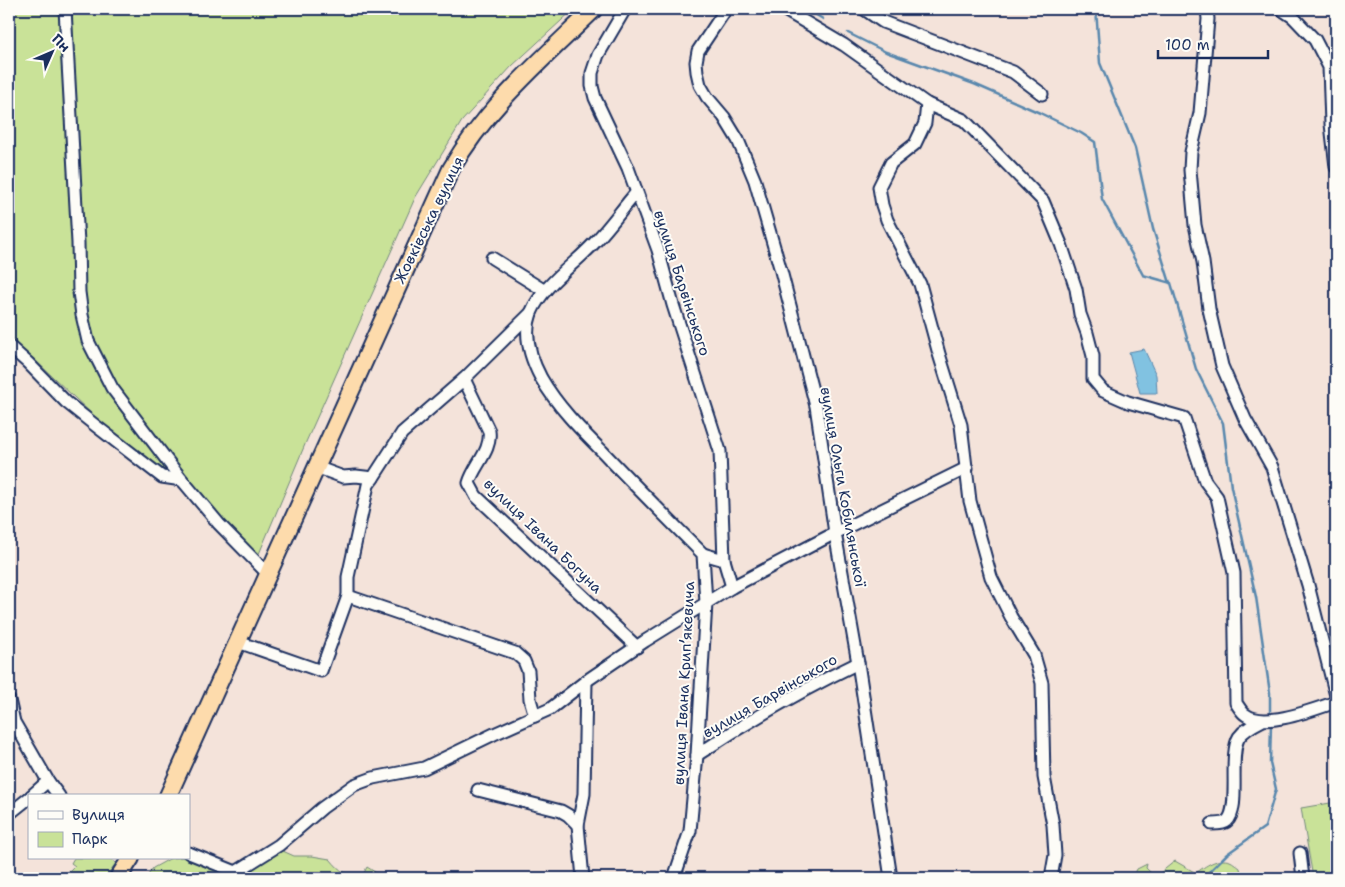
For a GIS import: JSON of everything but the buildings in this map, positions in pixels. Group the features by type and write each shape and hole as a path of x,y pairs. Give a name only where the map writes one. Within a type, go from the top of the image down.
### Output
{"highway":[{"name":"Жовківська вулиця","path":"169,794 434,204 457,159 470,139 504,98 594,9"},
{"path":"118,878 130,860"},
{"path":"130,878 138,860"}],"street":[{"path":"65,9 79,292 88,341 112,388 182,480 218,524 268,574"},
{"name":"вулиця Барвінського","path":"624,9 598,55 592,73 592,86 595,98 628,168 658,250 673,305 720,451 724,560 732,587"},
{"name":"вулиця Ольги Кобилянської","path":"726,9 698,51 697,72 703,91 724,117 738,140 755,182 781,270 816,406 891,878"},
{"path":"782,9 844,45 927,104 964,120 1043,201 1061,244 1076,288 1080,314 1093,356 1093,379 1103,390 1128,402 1184,418 1205,481 1217,497 1234,573 1236,703 1246,715 1261,721"},
{"path":"864,9 883,22 1013,72 1042,94"},
{"path":"1207,9 1208,19 1200,114 1190,170 1195,225 1203,262 1209,309 1222,366 1245,420 1272,467 1308,585 1336,696"},
{"path":"1280,9 1293,18 1315,40 1329,67 1331,124 1336,167"},
{"path":"927,104 925,123 915,144 891,163 879,187 887,220 920,284 961,425 970,501 991,577 1011,617 1034,655 1042,683 1044,777 1053,826 1055,854 1051,878"},
{"path":"238,642 321,671 348,596 348,577 368,485 402,433 464,379 531,313 545,291 597,240 636,193"},
{"path":"492,258 545,291"},
{"path":"531,313 528,328 533,360 540,377 552,396 580,429 703,554 724,560"},
{"path":"9,346 66,402 96,426 162,477 182,480"},
{"name":"вулиця Івана Богуна","path":"464,379 489,431 491,440 471,475 469,483 476,496 637,647"},
{"path":"316,467 343,477 373,478"},
{"path":"190,853 241,875 354,785 373,778 424,768 550,709 586,681 732,587 835,533 967,468"},
{"name":"вулиця Івана Крипʼякевича","path":"674,878 690,831 697,756 706,603 703,554"},
{"path":"348,596 515,653 524,661 528,671 530,699 535,716"},
{"name":"вулиця Барвінського","path":"697,756 723,738 818,682 858,663"},
{"path":"583,878 578,825 584,794 586,681"},
{"path":"9,700 14,722 58,794"},
{"path":"1212,824 1222,824 1230,816 1234,800 1236,743 1246,729 1261,721 1307,712 1336,702"},
{"path":"33,794 48,781"},
{"path":"478,790 561,811 578,825"},
{"path":"9,814 28,799"},
{"path":"1300,853 1303,878"}],"green space":[{"path":"9,9 574,9 512,66 462,121 415,198 306,442 256,561 184,476 157,467 95,417 34,359 9,343"},
{"path":"1336,802 1336,878 1313,878 1301,808"},
{"path":"276,848 294,856 330,859 337,867 348,874 363,875 367,867 378,874 376,878 260,878 246,871"},
{"path":"190,857 233,878 146,878 153,868 167,860 190,860"},
{"path":"73,860 112,860 116,863 105,878 63,878 75,866 71,863"},
{"path":"1175,861 1196,873 1216,861 1230,861 1240,868 1242,878 1133,878 1137,869 1147,864 1146,868 1155,877"}],"water":[{"path":"1144,349 1156,375 1157,393 1140,393 1129,352"}],"waterway":[{"path":"806,9 823,19"},
{"path":"1096,9 1100,63 1135,148 1153,229 1170,283"},
{"path":"848,33 886,52 974,84 1040,113 1095,142 1102,199 1143,275 1171,283 1196,369 1223,423 1231,487 1256,597 1270,693 1270,712"},
{"path":"1203,878 1227,854 1265,827 1276,789 1270,763 1271,724"}]}
